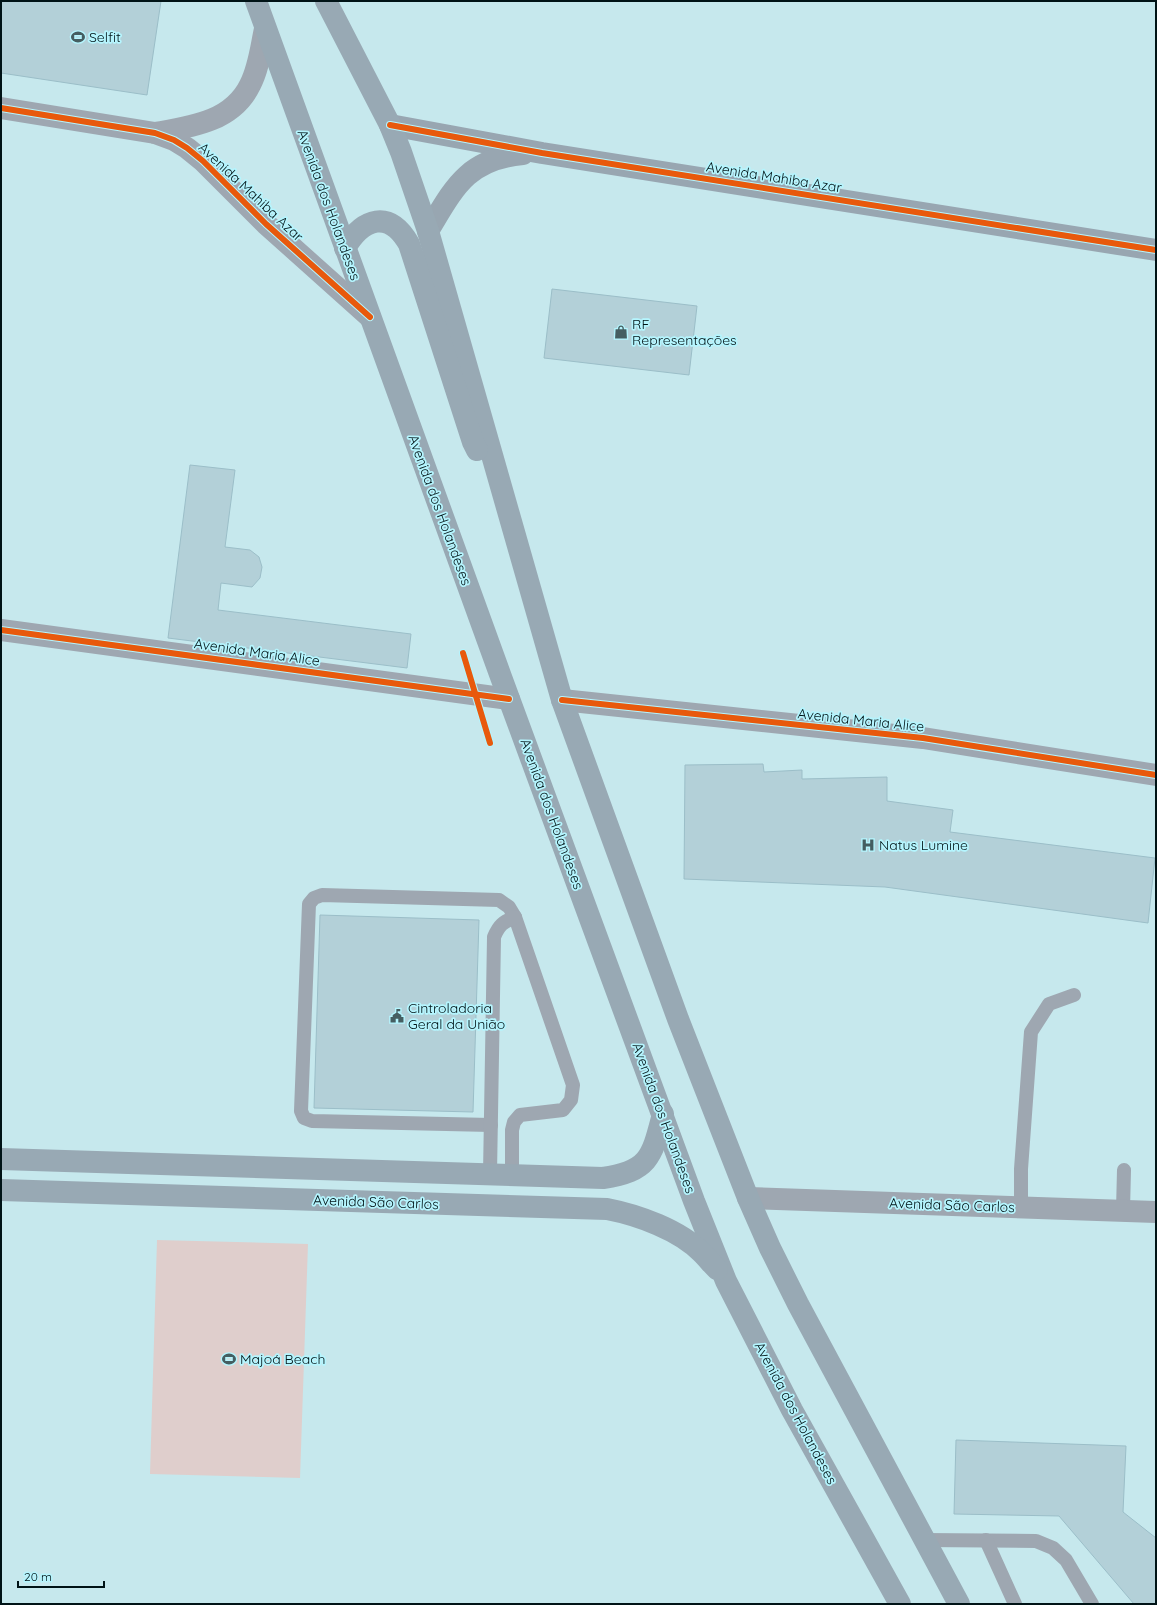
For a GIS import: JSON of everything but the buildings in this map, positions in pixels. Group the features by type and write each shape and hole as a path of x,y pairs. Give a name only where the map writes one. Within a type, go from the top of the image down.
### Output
{"main road":[{"name":"Avenida dos Holandeses","path":"256,1 509,699 694,1201 726,1281 792,1410 900,1604"},
{"path":"326,1 390,125 401,152 428,231 562,700 676,1012 748,1198 770,1248 798,1304 959,1604"},
{"path":"345,248 356,232 370,224 377,222 386,222 393,225 402,233 409,244 473,442 509,514"},
{"path":"1,1159 603,1178 629,1172 647,1161 653,1150 663,1114"},
{"name":"Avenida São Carlos","path":"1,1190 607,1209 624,1212 641,1218 661,1226 685,1239 702,1252 726,1281"}],"street":[{"name":"Avenida Mahiba Azar","path":"155,133 193,127 212,120 233,106 246,94 251,84 265,29"},
{"name":"Avenida Mahiba Azar","path":"1,108 155,133 181,144 203,162 266,224 370,317"},
{"name":"Avenida Mahiba Azar","path":"390,125 542,153 1156,250"},
{"name":"Avenida Mahiba Azar","path":"428,231 451,192 469,174 491,161 504,157 542,153"},
{"name":"Avenida Maria Alice","path":"1,630 509,699"},
{"name":"Avenida Maria Alice","path":"562,700 923,738 1156,775"},
{"name":"Avenida São Carlos","path":"748,1198 1156,1212"}],"lane":[{"path":"491,1125 312,1121 304,1118 301,1111 309,904 314,898 322,895 499,900 509,907 515,917 573,1085 571,1100 563,1110 520,1115 514,1122 512,1130 512,1175"},
{"path":"490,1174 494,937 497,928 504,922 515,917"},
{"path":"1021,1207 1031,1032 1049,1004 1074,996"},
{"path":"1123,1210 1124,1170"},
{"path":"924,1540 1036,1541 1053,1548 1066,1560 1092,1604"},
{"path":"986,1540 1015,1604"}],"shaded area":[{"name":"Majoá Beach","path":"157,1240 308,1244 300,1478 150,1474"}],"cycle path":[{"path":"1,108 155,133 174,140 203,161 266,224 370,317"},
{"path":"390,125 542,153 1156,250"},
{"path":"1,630 509,699"},
{"path":"463,653 490,743"},
{"path":"562,700 923,738 1156,775"}],"place":[{"name":"Selfit","path":"78,37"},
{"name":"RF Representações","path":"621,332"},
{"name":"Natus Lumine","path":"868,845"},
{"name":"Cintroladoria Geral da União","path":"397,1016"},
{"name":"Majoá Beach","path":"229,1359"}]}
